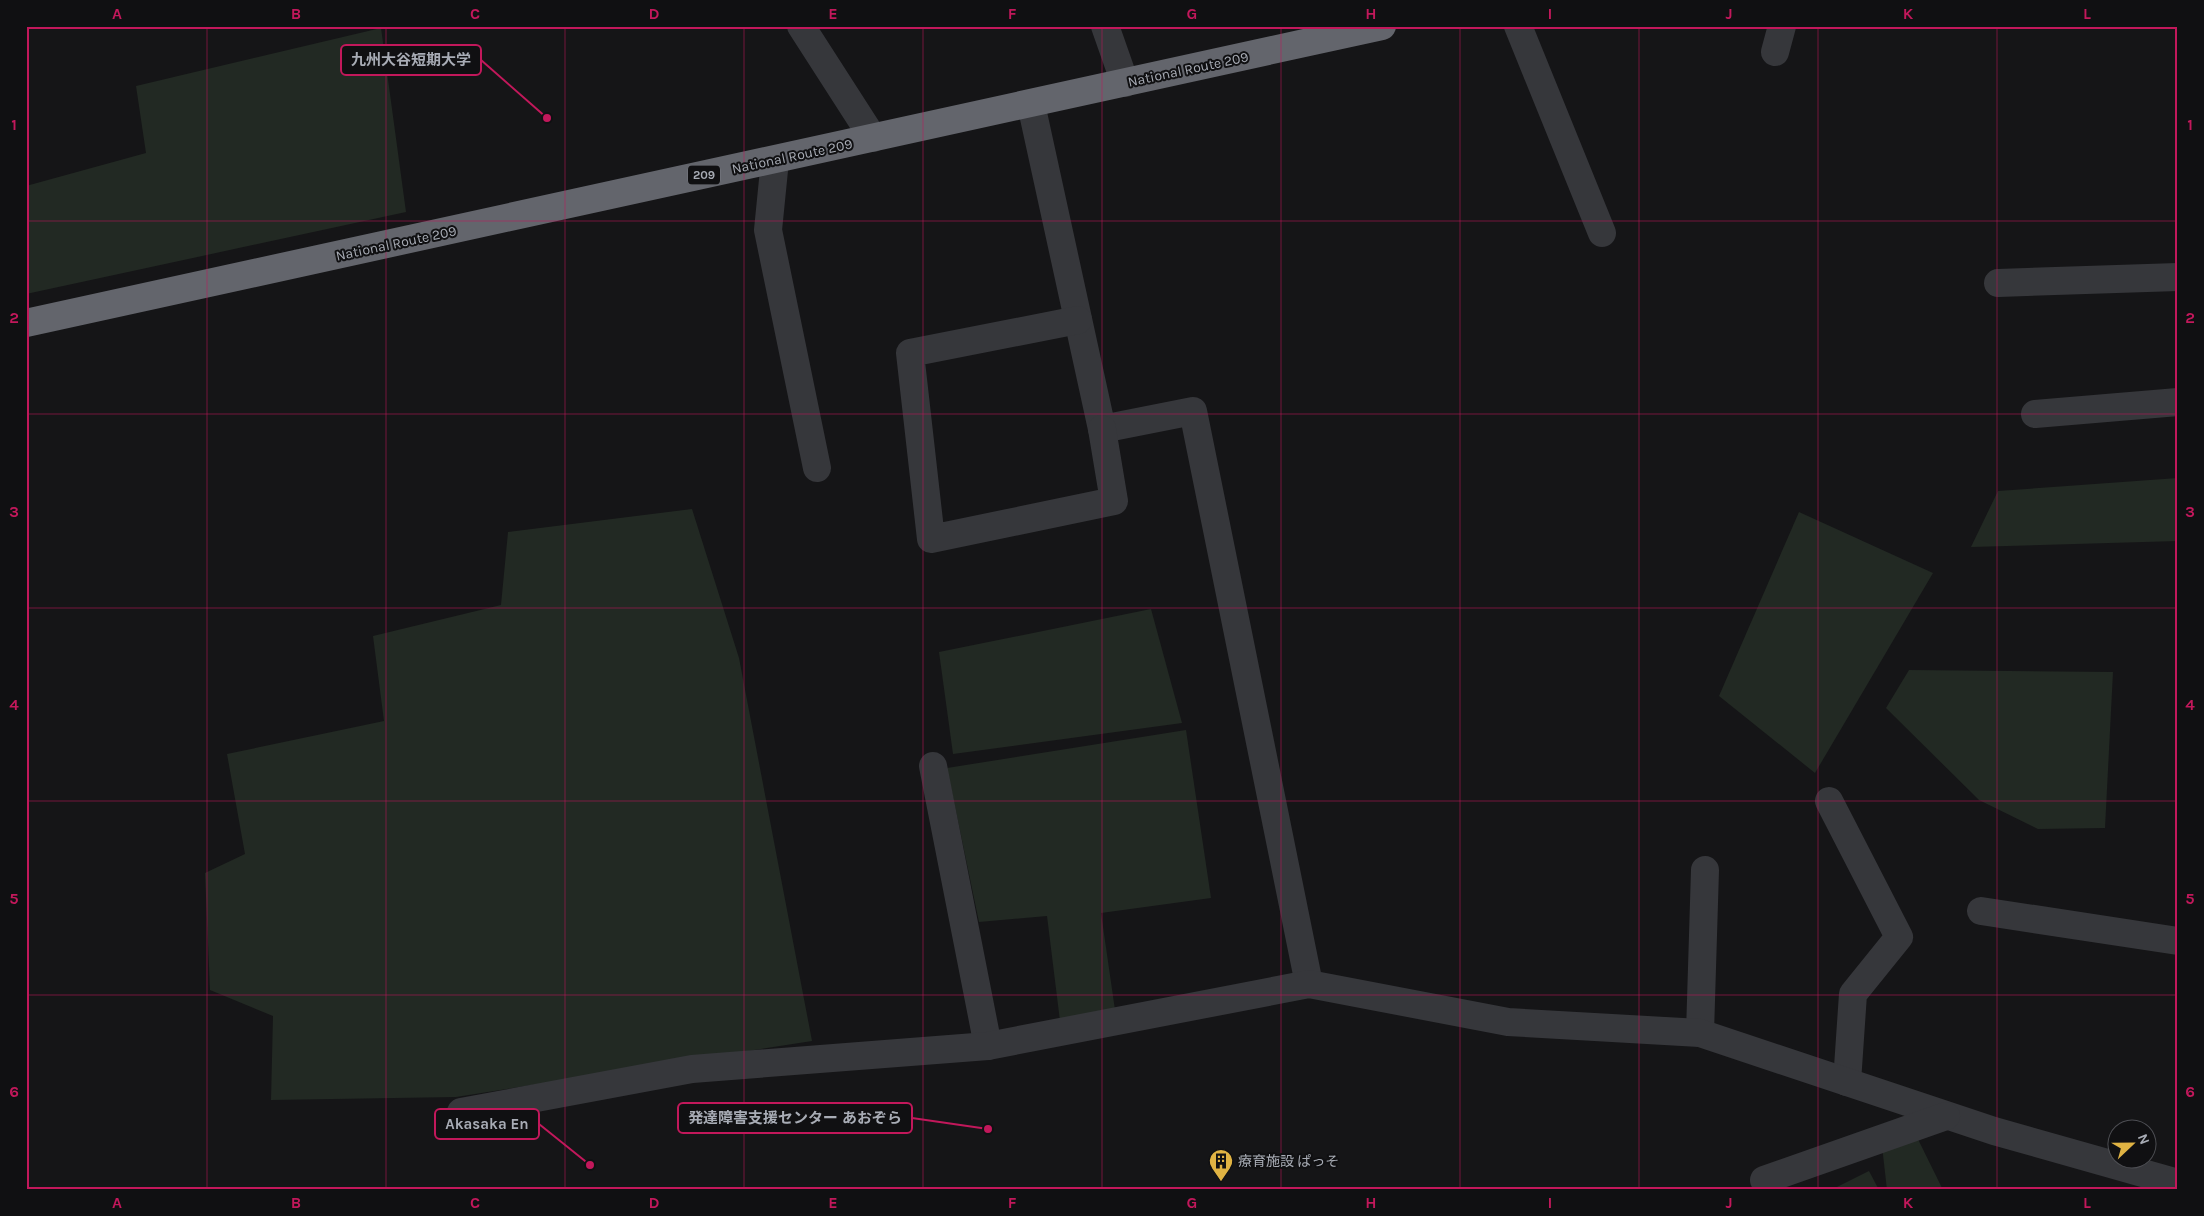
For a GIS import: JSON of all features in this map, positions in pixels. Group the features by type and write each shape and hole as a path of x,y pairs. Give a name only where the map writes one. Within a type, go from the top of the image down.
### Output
{"highway":[{"name":"National Route 209","path":"26,323 1382,26"}],"street":[{"path":"801,26 873,138"},
{"path":"1105,26 1125,83"},
{"path":"1518,26 1602,233"},
{"path":"1031,104 1102,429 1114,501 930,539 910,353 1078,320"},
{"path":"775,160 768,230 817,468"},
{"path":"1998,283 2178,277"},
{"path":"2035,414 2178,402"},
{"path":"1102,429 1193,411 1309,984"},
{"path":"933,766 988,1046"},
{"path":"1829,801 1899,937 1853,994 1847,1082"},
{"path":"1700,1033 1705,870"},
{"path":"1981,911 2178,941"},
{"path":"461,1112 692,1068 988,1046 1309,984 1508,1022 1700,1033 1946,1116 2178,1183"},
{"path":"1764,1180 1946,1116"}],"shaded area":[{"path":"381,28 406,212 26,294 26,186 146,153 136,86"},
{"path":"2178,478 2178,541 1971,547 1998,491"},
{"path":"692,509 739,658 812,1041 456,1097 271,1100 273,1016 210,990 205,873 245,854 227,754 384,721 373,636 501,605 508,532"},
{"path":"1799,512 1933,573 1815,773 1719,696"},
{"path":"1151,609 1182,723 953,754 939,652"},
{"path":"1909,670 2113,672 2105,828 2038,829 1979,800 1886,708"},
{"path":"1186,730 1211,898 1101,913 1115,1010 1060,1021 1047,916 979,922 947,768"},
{"path":"1909,1121 1943,1190 1887,1190 1881,1137"},
{"path":"1869,1171 1879,1190 1831,1190"}],"place":[{"name":"九州大谷短期大学","path":"547,118"},
{"name":"発達障害支援センター あおぞら","path":"988,1129"},
{"name":"Akasaka En","path":"590,1165"},
{"name":"療育施設 ぱっそ","path":"1221,1182"}]}
